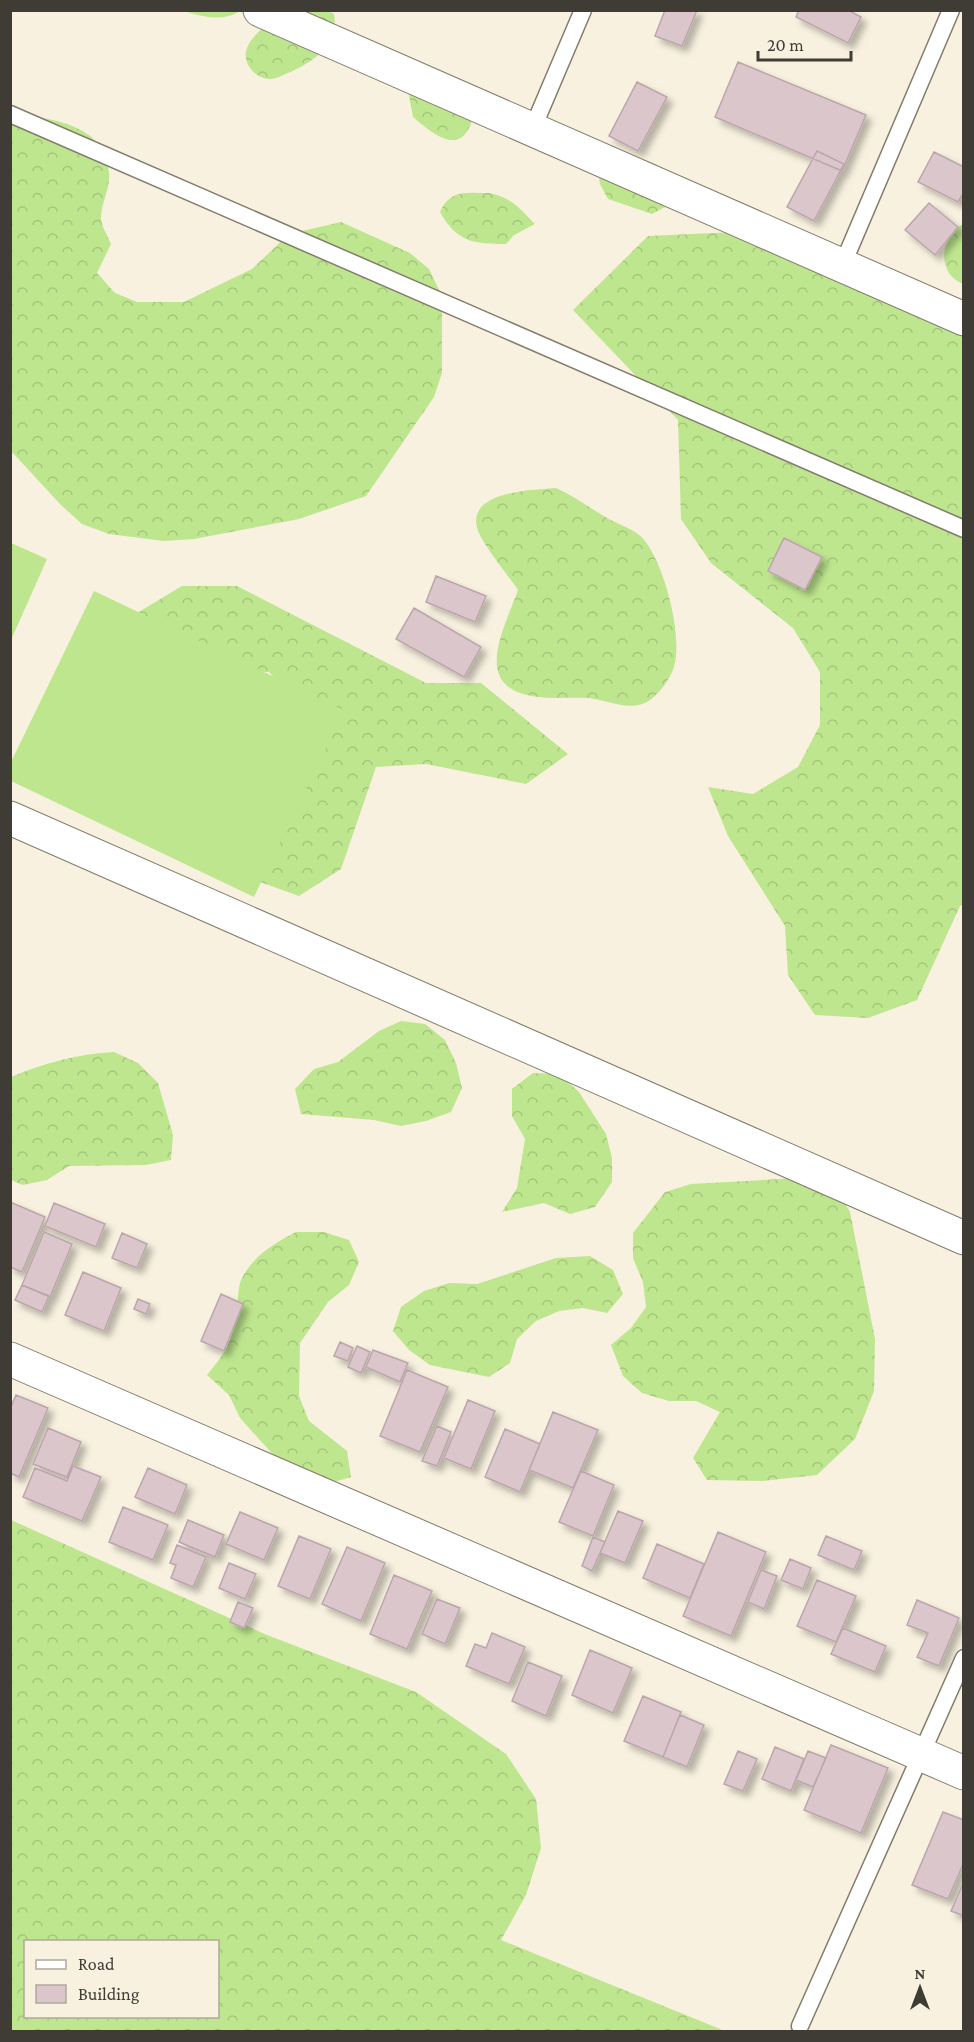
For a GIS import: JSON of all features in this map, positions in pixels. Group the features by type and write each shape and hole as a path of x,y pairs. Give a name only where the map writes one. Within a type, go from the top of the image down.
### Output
{"street":[{"path":"260,10 963,319"},
{"path":"10,818 963,1238"},
{"path":"10,1359 963,1773"}],"lane":[{"path":"532,130 583,10"},
{"path":"842,266 951,10"},
{"path":"10,114 963,529"},
{"path":"800,2026 963,1658"}],"green space":[{"path":"184,11 240,11 227,16 206,17"},
{"path":"283,11 328,11 334,14 332,34 322,51 306,64 277,78 260,77 247,61 248,45"},
{"path":"408,90 473,117 468,130 462,137 454,140 438,136 429,130 413,117"},
{"path":"11,113 72,126 86,133 105,155 109,183 101,218 111,244 97,273 115,293 137,302 184,302 252,269 289,234 341,222 410,253 429,269 440,292 442,373 434,397 366,496 299,519 194,539 164,541 109,534 82,524 61,505 11,451"},
{"path":"629,155 659,166 668,176 665,207 652,214 608,199 600,184 598,172"},
{"path":"466,193 489,193 509,201 535,224 514,235 506,244 475,242 453,230 440,212 454,196"},
{"path":"963,224 963,284 948,272 944,255 950,237"},
{"path":"758,231 963,310 963,904 960,906 917,1000 868,1018 815,1015 788,975 785,926 728,836 708,787 753,794 798,767 820,725 820,672 793,628 711,563 681,519 678,420 573,310 648,236"},
{"path":"556,488 637,533 645,541 659,567 674,620 676,654 674,667 667,681 654,697 643,704 627,706 588,698 538,697 517,692 504,683 498,671 497,656 500,640 518,590 481,537 476,518 481,508 490,500 503,495"},
{"path":"11,543 47,559 11,640"},
{"path":"182,586 237,586 426,683 481,683 568,754 526,784 426,764 376,767 341,869 299,896 252,879 306,710 269,672 217,672 137,613"},
{"path":"94,591 344,710 254,897 11,781 11,762"},
{"path":"401,1021 425,1024 445,1040 456,1063 462,1088 451,1112 426,1121 401,1126 374,1120 301,1114 295,1089 314,1069 338,1062 379,1031"},
{"path":"114,1052 138,1063 158,1083 173,1135 171,1160 146,1165 69,1166 47,1180 23,1185 11,1180 11,1077 61,1060"},
{"path":"533,1073 559,1074 579,1092 606,1134 612,1158 612,1182 595,1207 570,1214 544,1203 502,1212 517,1188 525,1139 512,1116 512,1089"},
{"path":"815,1177 837,1191 850,1212 875,1339 874,1391 855,1439 817,1475 762,1481 707,1480 693,1458 720,1412 696,1401 669,1401 642,1393 623,1376 611,1345 631,1328 646,1307 643,1282 633,1258 633,1233 665,1192 691,1184"},
{"path":"296,1232 324,1232 349,1240 359,1262 349,1285 328,1302 300,1343 299,1396 309,1421 347,1451 351,1477 327,1484 278,1460 240,1418 229,1395 207,1375 220,1359 231,1337 241,1280 257,1258"},
{"path":"590,1256 613,1270 623,1294 607,1313 583,1308 559,1311 536,1321 517,1339 510,1363 489,1377 430,1365 409,1350 393,1331 401,1307 424,1291 449,1283 477,1284 556,1258"},
{"path":"11,1520 267,1635 416,1692 506,1754 536,1799 541,1848 526,1895 501,1940 725,2031 11,2032"}],"building":[{"path":"665,10 697,10 682,46 655,36"},
{"path":"799,10 848,10 861,17 848,43 796,17"},
{"path":"738,62 866,115 842,171 715,117"},
{"path":"637,82 667,97 638,151 609,136"},
{"path":"817,151 844,164 814,221 787,207"},
{"path":"934,152 964,167 964,192 958,202 918,182"},
{"path":"929,203 958,227 935,255 905,230"},
{"path":"784,538 822,557 805,590 768,571"},
{"path":"436,576 486,596 475,622 426,602"},
{"path":"414,608 481,647 464,677 396,639"},
{"path":"10,1202 45,1217 22,1272 10,1267"},
{"path":"54,1203 105,1224 96,1247 45,1226"},
{"path":"44,1232 72,1244 50,1297 22,1285"},
{"path":"122,1233 147,1244 137,1268 112,1258"},
{"path":"83,1272 121,1288 104,1331 65,1315"},
{"path":"22,1285 49,1296 42,1312 15,1300"},
{"path":"221,1294 243,1304 224,1351 201,1341"},
{"path":"138,1299 150,1304 146,1314 134,1309"},
{"path":"340,1342 353,1348 348,1361 334,1356"},
{"path":"357,1346 370,1352 361,1373 348,1367"},
{"path":"373,1350 408,1363 400,1382 366,1367"},
{"path":"407,1370 448,1387 420,1452 380,1436"},
{"path":"16,1395 48,1408 19,1477 10,1473 10,1409"},
{"path":"468,1400 495,1411 471,1469 444,1458"},
{"path":"553,1412 598,1430 573,1488 529,1470"},
{"path":"437,1426 451,1432 437,1466 422,1461"},
{"path":"48,1428 81,1442 67,1477 33,1464"},
{"path":"505,1429 540,1444 520,1492 485,1477"},
{"path":"73,1466 101,1477 82,1521 23,1497 35,1468 67,1481"},
{"path":"148,1468 187,1485 175,1514 135,1497"},
{"path":"581,1471 614,1485 593,1536 559,1522"},
{"path":"123,1507 168,1525 153,1560 109,1542"},
{"path":"618,1511 643,1521 625,1563 600,1553"},
{"path":"240,1512 278,1528 264,1560 226,1544"},
{"path":"188,1520 224,1535 215,1557 179,1542"},
{"path":"718,1532 766,1552 731,1636 683,1616"},
{"path":"299,1536 331,1549 310,1599 278,1586"},
{"path":"826,1536 862,1551 854,1570 818,1555"},
{"path":"593,1537 605,1542 592,1571 582,1566"},
{"path":"657,1544 704,1564 690,1598 643,1578"},
{"path":"177,1545 206,1557 193,1587 171,1578 176,1565 170,1563"},
{"path":"347,1547 385,1563 361,1621 322,1604"},
{"path":"790,1559 811,1568 803,1589 781,1580"},
{"path":"229,1563 256,1574 245,1599 219,1588"},
{"path":"761,1570 777,1576 764,1609 748,1602"},
{"path":"394,1575 432,1591 407,1649 370,1634"},
{"path":"817,1580 856,1596 836,1642 797,1626"},
{"path":"437,1599 460,1608 445,1644 422,1634"},
{"path":"917,1600 959,1618 939,1666 917,1657 928,1633 907,1625"},
{"path":"238,1602 253,1608 244,1628 230,1622"},
{"path":"843,1628 886,1646 875,1672 831,1654"},
{"path":"492,1633 525,1647 509,1684 466,1666 475,1644 486,1648"},
{"path":"590,1650 632,1668 613,1713 572,1695"},
{"path":"528,1662 562,1676 546,1716 512,1701"},
{"path":"643,1696 681,1712 663,1757 624,1741"},
{"path":"680,1715 704,1725 687,1767 663,1757"},
{"path":"831,1745 888,1768 861,1833 804,1810"},
{"path":"775,1747 804,1759 791,1791 762,1779"},
{"path":"738,1751 757,1759 743,1791 724,1784"},
{"path":"808,1751 826,1758 813,1787 796,1780"},
{"path":"943,1812 964,1820 964,1862 948,1899 912,1885"},
{"path":"964,1881 964,1916 951,1911"}]}
